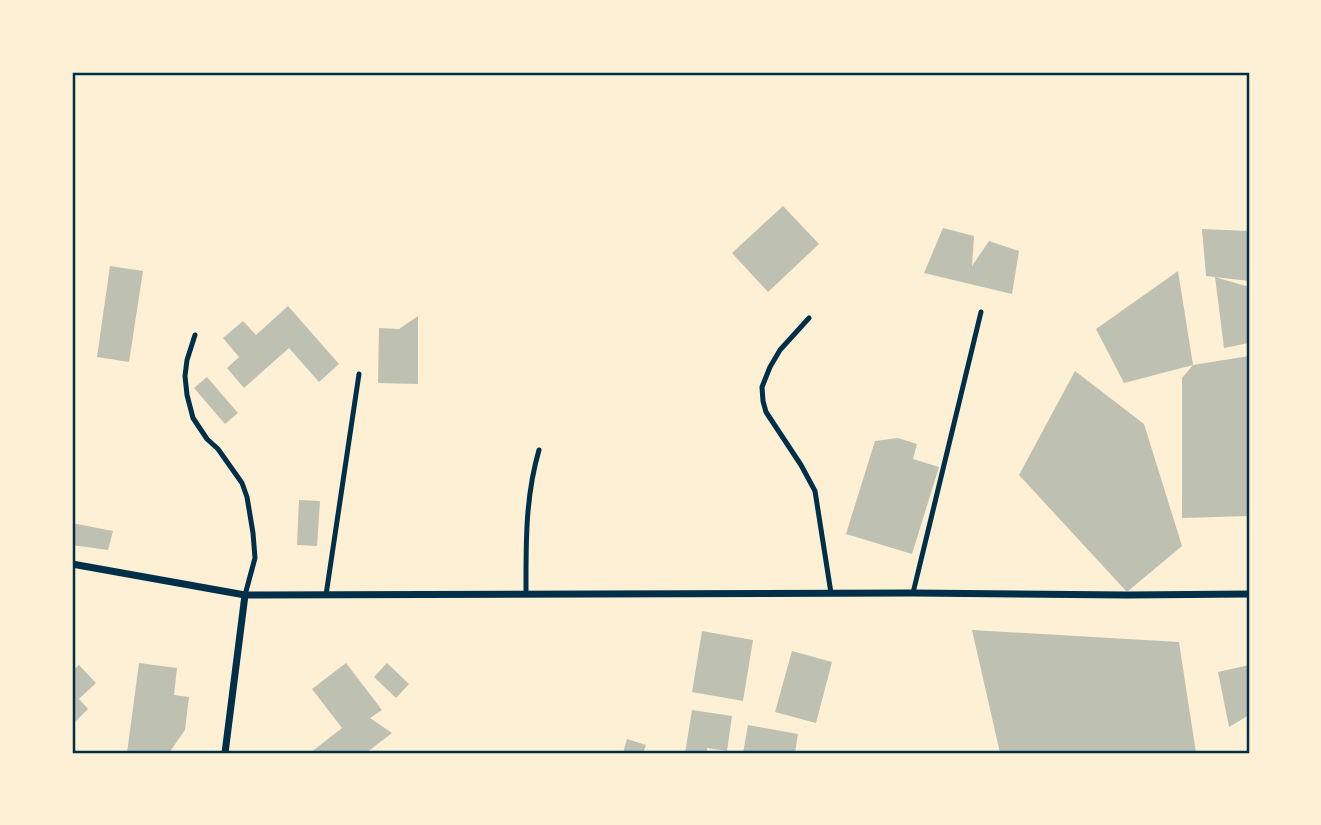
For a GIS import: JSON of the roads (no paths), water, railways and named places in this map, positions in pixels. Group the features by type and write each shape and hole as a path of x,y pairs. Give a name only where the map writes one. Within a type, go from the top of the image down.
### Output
{"street":[{"path":"72,565 245,595 1249,594"},
{"path":"225,753 245,595"}],"lane":[{"path":"913,593 981,312"},
{"path":"809,318 779,350 762,387 763,401 766,412 815,491 831,593"},
{"path":"195,335 185,376 193,418 242,483 247,497 255,558 245,595"},
{"path":"326,594 359,374"},
{"path":"526,594 528,502 539,450"}]}
